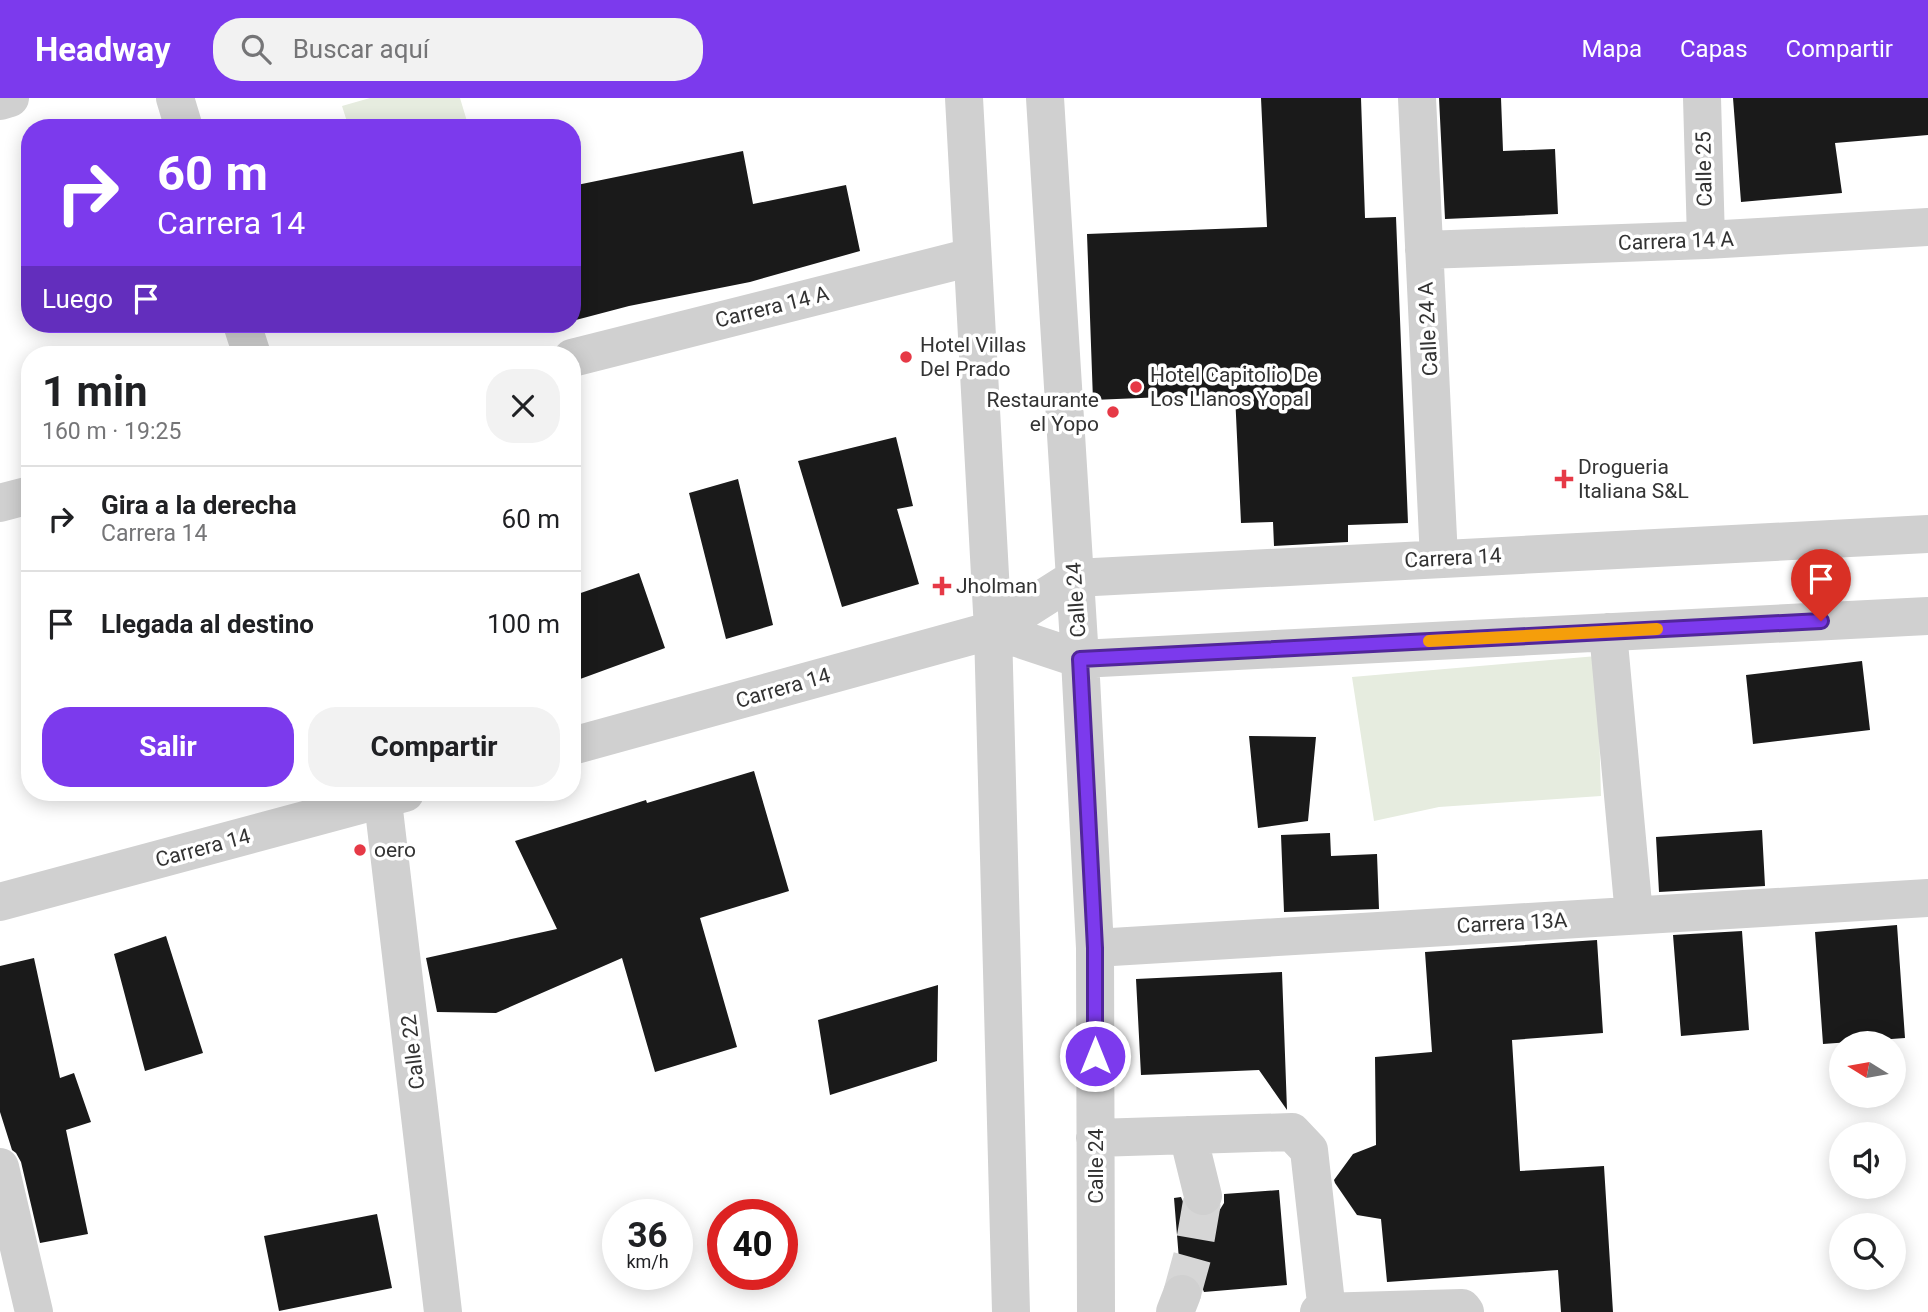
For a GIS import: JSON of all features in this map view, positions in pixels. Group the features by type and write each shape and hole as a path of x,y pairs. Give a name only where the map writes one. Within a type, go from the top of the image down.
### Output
{"street":[{"path":"0,101 10,98"},
{"path":"175,98 181,119"},
{"path":"964,98 993,629 1011,1312"},
{"name":"Calle 24","path":"1045,98 1095,948 1096,1312"},
{"name":"Calle 24 A","path":"1417,98 1439,559"},
{"name":"Calle 25","path":"1702,98 1706,240"},
{"name":"Carrera 14 A","path":"1424,250 1706,240 1928,227"},
{"name":"Carrera 14 A","path":"581,356 972,257"},
{"path":"0,503 21,497"},
{"name":"Carrera 14","path":"581,743 993,629 1075,578 1928,534"},
{"path":"993,629 1080,659 1928,615"},
{"path":"1608,632 1634,915"},
{"name":"Carrera 14","path":"0,902 368,801"},
{"name":"Calle 22","path":"391,801 443,1312"},
{"name":"Carrera 13A","path":"1095,948 1928,898"},
{"path":"1095,1138 1292,1132 1309,1150 1327,1312"},
{"path":"1188,1135 1203,1196"},
{"path":"0,1167 34,1312"},
{"path":"1319,1312 1462,1308 1465,1312"}],"shaded area":[{"path":"370,98 460,98 466,119 346,119 342,106"},
{"path":"1597,656 1601,796 1439,807 1374,821 1352,677"}],"building":[{"path":"1261,98 1361,98 1365,218 1396,217 1408,523 1348,525 1348,542 1274,546 1273,522 1241,523 1235,394 1093,400 1087,234 1267,227"},
{"path":"1439,98 1501,98 1503,151 1555,149 1558,214 1445,219"},
{"path":"1733,98 1928,98 1928,135 1835,143 1842,193 1741,202"},
{"path":"743,151 753,204 846,185 860,251 750,282 629,306 581,319 581,184"},
{"path":"896,437 913,506 897,509 919,584 842,607 798,461"},
{"path":"738,479 773,625 726,639 689,493"},
{"path":"639,573 665,648 581,679 581,593"},
{"path":"1862,661 1870,730 1753,744 1746,675"},
{"path":"1249,736 1316,737 1308,821 1258,828"},
{"path":"754,771 789,891 700,918 737,1047 655,1072 622,958 496,1013 437,1012 426,958 557,929 515,841 646,800 647,803"},
{"path":"1762,830 1765,886 1659,892 1656,837"},
{"path":"1330,833 1331,856 1377,854 1379,909 1284,912 1281,835"},
{"path":"1897,925 1905,1031 1829,1031 1829,1044 1823,1044 1815,932"},
{"path":"1742,931 1749,1030 1681,1036 1673,935"},
{"path":"166,936 203,1053 145,1071 114,954"},
{"path":"1597,940 1603,1033 1512,1040 1520,1171 1604,1166 1613,1312 1561,1312 1558,1270 1387,1282 1381,1219 1357,1215 1334,1180 1353,1154 1376,1145 1375,1057 1432,1052 1425,952"},
{"path":"34,958 60,1078 74,1073 91,1122 66,1130 88,1234 40,1243 21,1162 12,1150 0,1112 0,966"},
{"path":"1282,972 1287,1110 1259,1070 1141,1075 1136,979"},
{"path":"938,985 937,1061 830,1095 818,1020"},
{"path":"1279,1190 1287,1285 1204,1292 1199,1280 1191,1274 1180,1272 1174,1198 1181,1197 1187,1211 1196,1217 1208,1217 1219,1211 1224,1203 1224,1194"},
{"path":"377,1214 392,1288 279,1311 264,1236"}],"tunnel":[{"path":"1182,1294 1193,1254 1203,1196"}],"slow traffic":[{"path":"1429,641 1657,629"}],"place":[{"name":"Hotel Villas Del Prado","path":"906,357"},
{"name":"Hotel Capitolio De Los Llanos Yopal","path":"1136,387"},
{"name":"Restaurante el Yopo","path":"1113,412"},
{"name":"Drogueria Italiana S&L","path":"1564,479"},
{"name":"Jholman","path":"942,586"},
{"name":"oero","path":"360,850"}],"route":[{"path":"1095,1056 1095,948 1080,659 1821,621"}]}
